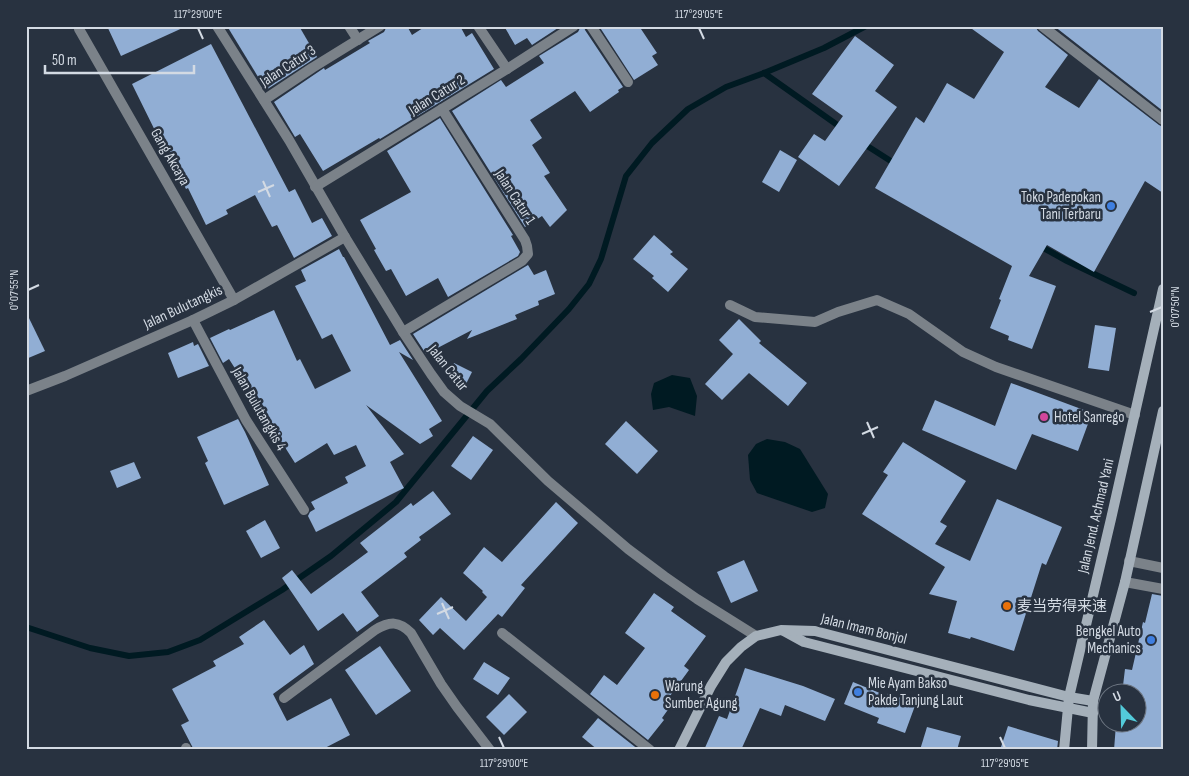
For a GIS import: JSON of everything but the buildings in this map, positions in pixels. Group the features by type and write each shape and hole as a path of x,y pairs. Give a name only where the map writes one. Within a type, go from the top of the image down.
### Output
{"street":[{"name":"Jalan Catur","path":"217,26 264,100 403,332 444,392 460,406 490,424 548,481 628,549 697,599 756,636"},
{"path":"349,26 358,40"},
{"name":"Jalan Catur 3","path":"264,100 380,26"},
{"path":"478,26 507,69"},
{"name":"Jalan Catur 2","path":"316,187 574,26"},
{"path":"591,26 628,82"},
{"path":"1042,26 1163,120"},
{"name":"Gang Akcaya","path":"79,29 234,300"},
{"name":"Jalan Catur 1","path":"403,332 522,261 528,254 525,240 442,109"},
{"name":"Jalan Bulutangkis","path":"26,391 193,320 234,300 345,237"},
{"name":"Jalan Jend. Achmad Yani","path":"1064,750 1069,697 1160,310 1163,289"},
{"path":"730,305 755,317 815,322 838,312 877,300 909,314 962,352 996,367 1134,415"},
{"name":"Jalan Bulutangkis 4","path":"193,320 246,420 304,510"},
{"path":"1092,750 1093,701 1125,582 1163,411"},
{"path":"1129,561 1163,568"},
{"path":"1125,582 1163,589"},
{"path":"284,698 382,625 399,624 412,633 441,684 490,750"},
{"path":"781,630 804,642 1028,700 1093,714"},
{"name":"Jalan Imam Bonjol","path":"680,750 711,686 726,662 756,636 781,630 815,631 1069,697 1093,701"},
{"path":"502,633 650,750"}],"water":[{"path":"672,375 690,378 697,396 695,416 669,407 653,410 651,394 654,383"},
{"path":"767,439 785,442 800,449 828,494 825,508 812,512 757,493 750,480 748,455 756,444"}],"waterway":[{"path":"26,627 90,648 129,656 168,652 200,640 282,590 331,556 396,502 487,391 569,309 589,284 601,259 626,176 652,143 688,109 726,87 824,48 866,26"},
{"path":"764,73 843,129"},
{"path":"861,142 897,165"},
{"path":"1038,245 1134,293"}],"place":[{"name":"Toko Padepokan Tani Terbaru","path":"1111,206"},
{"name":"Hotel Sanrego","path":"1044,417"},
{"name":"麦当劳得来速","path":"1007,606"},
{"name":"Bengkel Auto Mechanics","path":"1151,640"},
{"name":"Mie Ayam Bakso Pakde Tanjung Laut","path":"858,692"},
{"name":"Warung Sumber Agung","path":"655,695"}]}
